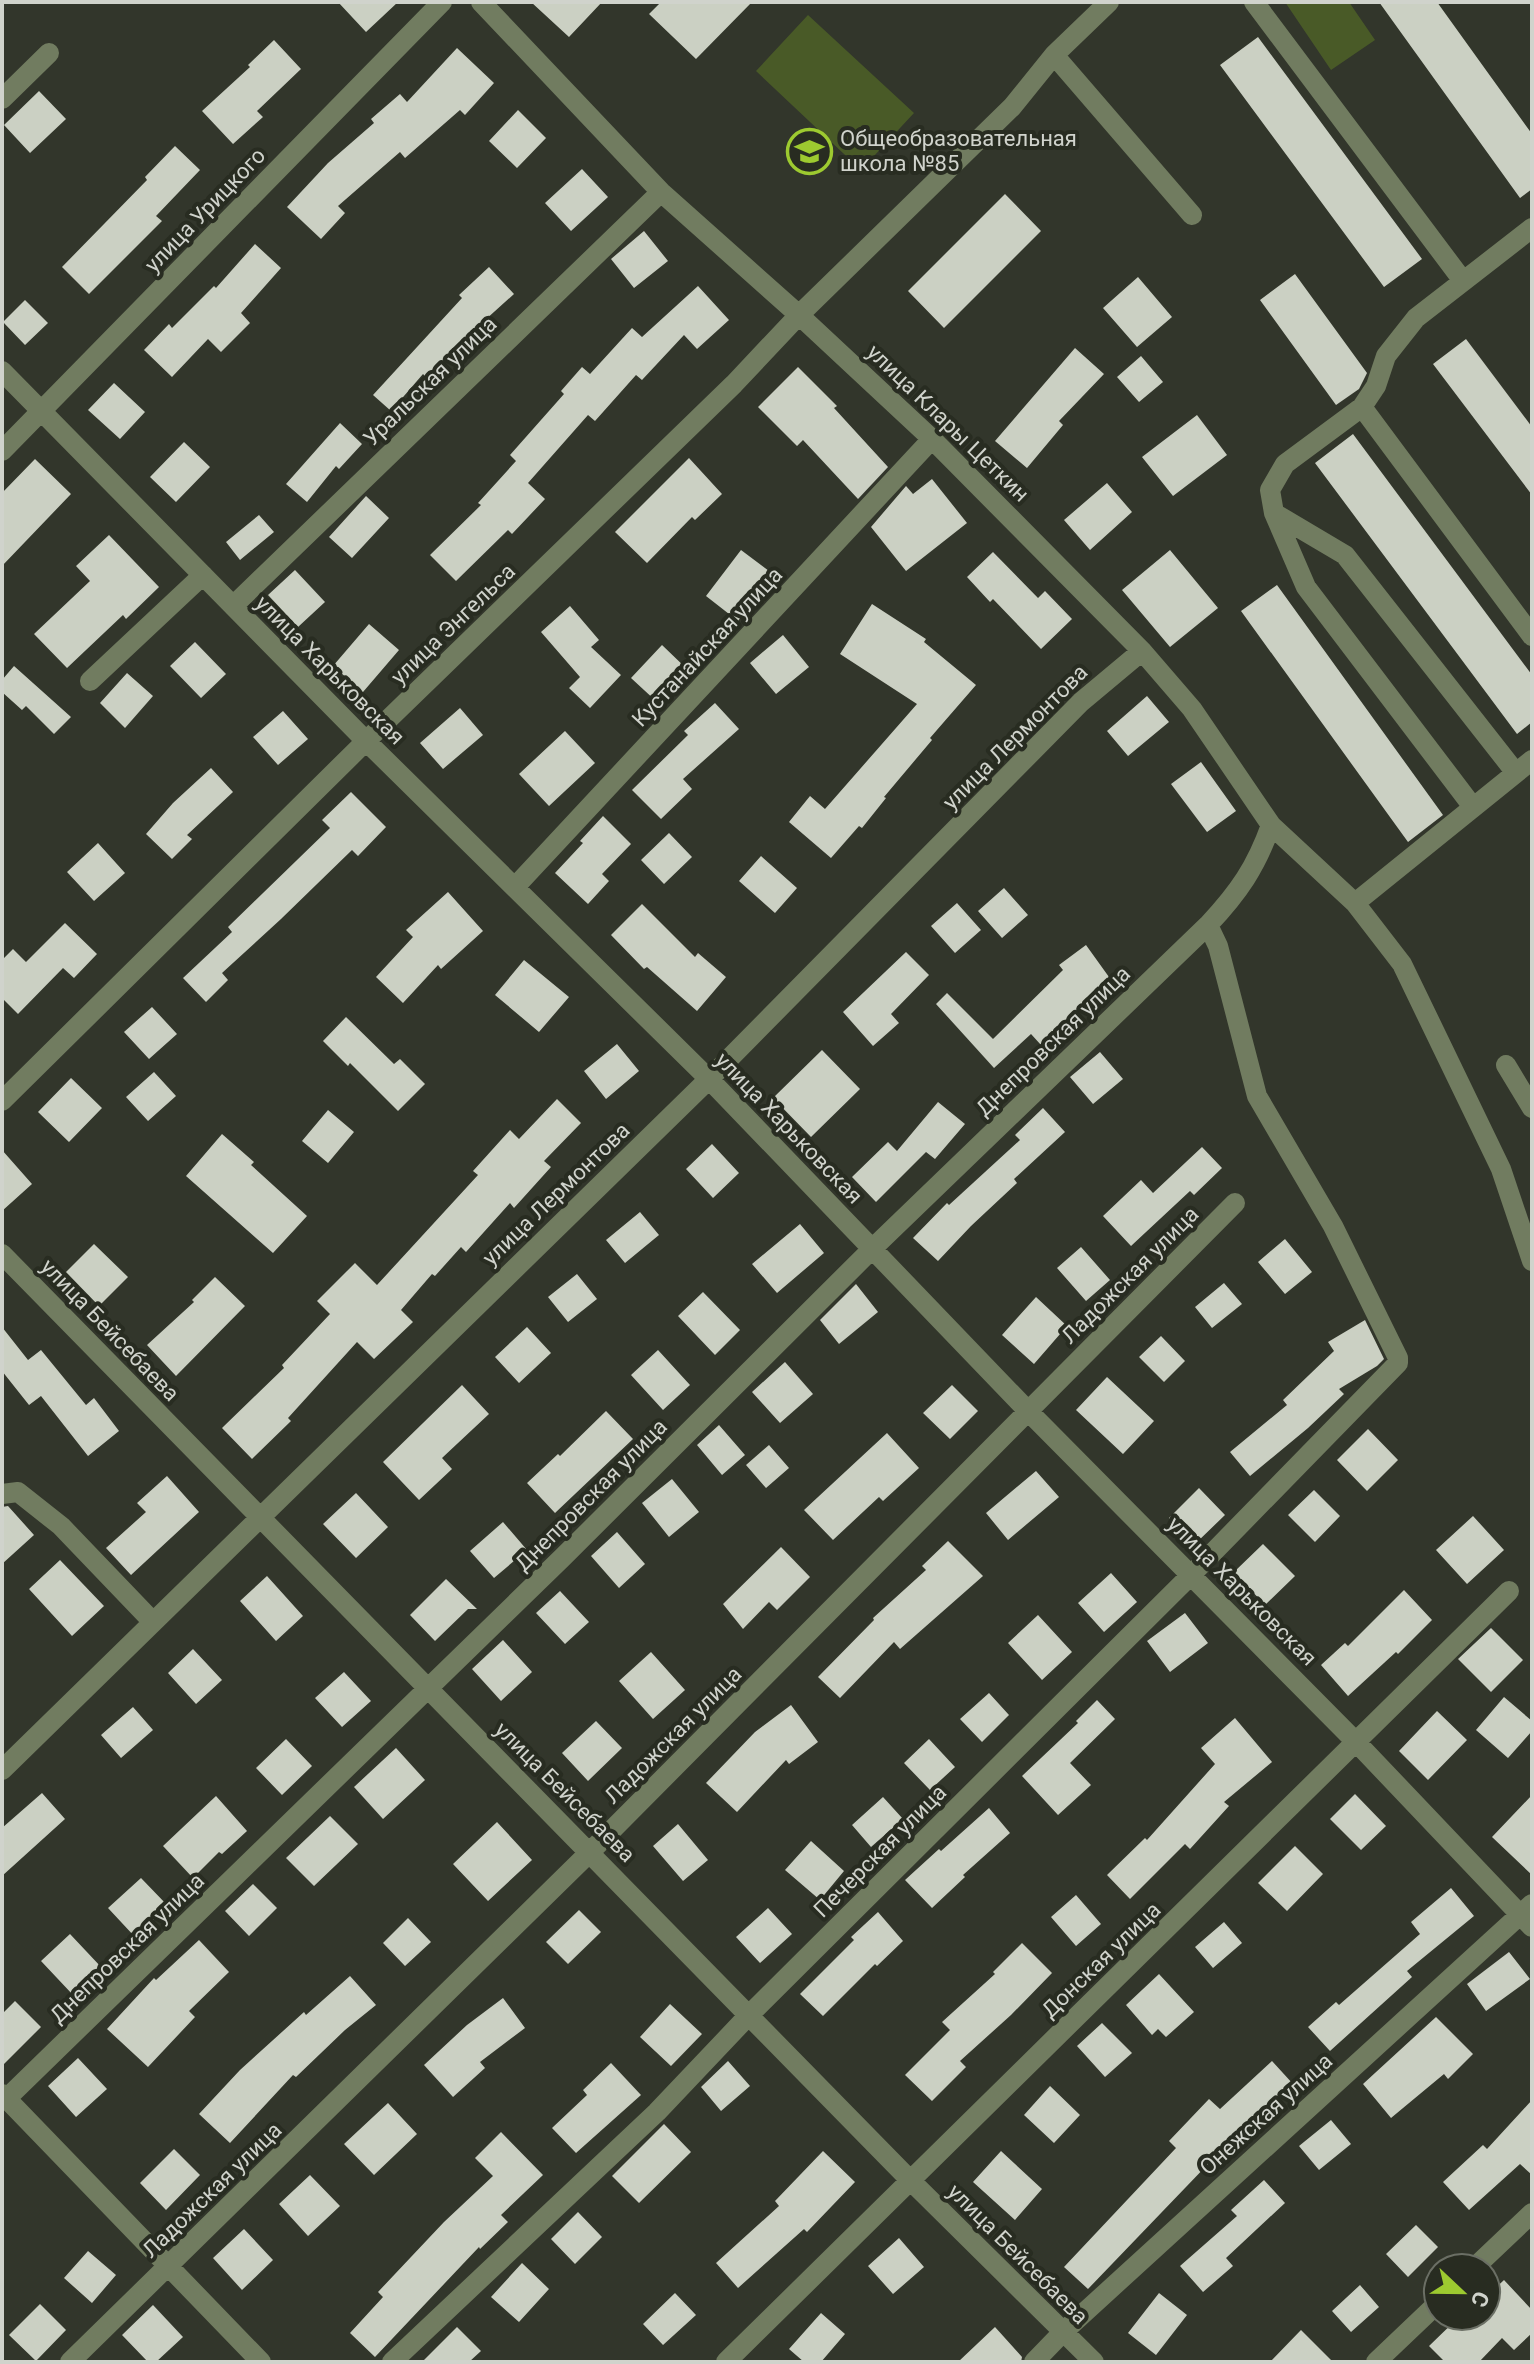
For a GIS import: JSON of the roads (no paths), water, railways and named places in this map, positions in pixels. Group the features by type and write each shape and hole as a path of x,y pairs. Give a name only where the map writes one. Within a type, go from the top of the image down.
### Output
{"street":[{"name":"улица Урицкого","path":"2,451 442,2"},
{"name":"улица Клары Цеткин","path":"481,2 661,192 932,439 1142,651 1192,709 1271,825 1355,903 1402,964 1501,1169 1532,1261"},
{"name":"улица Энгельса","path":"2,1101 366,741 734,384 799,315 1012,107 1054,55 1109,2"},
{"path":"1254,2 1463,281"},
{"path":"2,99 49,53"},
{"path":"1054,55 1192,215"},
{"name":"Уральская улица","path":"233,606 661,192"},
{"path":"1473,807 1306,587 1274,513 1270,490 1285,464 1362,407 1376,386 1386,356 1416,318 1532,228"},
{"name":"улица Харьковская","path":"2,371 366,741 709,1079 1028,1411 1528,1915"},
{"path":"1362,407 1532,636"},
{"name":"Кустанайская улица","path":"515,887 932,439"},
{"path":"1274,513 1345,555 1524,766 1355,903"},
{"path":"90,681 203,575"},
{"name":"улица Лермонтова","path":"2,1770 709,1079 1081,702 1142,651"},
{"name":"Днепровская улица","path":"4,2097 428,1688 873,1248 1208,925 1248,879 1261,855 1271,825"},
{"name":"Печерская улица","path":"392,2362 657,2112 749,2015 1395,1368 1398,1358 1333,1226 1257,1096 1218,946 1208,925"},
{"path":"1506,1065 1532,1108"},
{"name":"Ладожская улица","path":"70,2362 590,1852 1235,1203"},
{"name":"улица Бейсебаева","path":"2,1254 911,2181 1094,2362"},
{"path":"2,1494 18,1492 61,1526 153,1622"},
{"name":"Донская улица","path":"726,2362 1509,1591"},
{"name":"Онежская улица","path":"1034,2362 1063,2332 1528,1915"},
{"path":"4,2097 261,2362"},
{"path":"1491,2252 1532,2213"},
{"path":"1376,2362 1422,2318"}],"place":[{"name":"Общеобразовательная школа №85","path":"809,151"}]}
